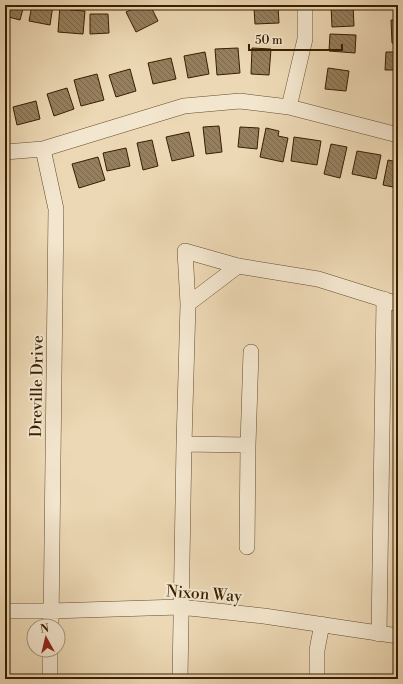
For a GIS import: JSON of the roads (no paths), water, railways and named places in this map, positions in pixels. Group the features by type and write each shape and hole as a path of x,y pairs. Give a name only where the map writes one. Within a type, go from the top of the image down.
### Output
{"street":[{"path":"289,107 305,39 305,5"},
{"path":"5,152 42,149 184,106 240,100 289,107 398,135"},
{"name":"Dreville Drive","path":"42,149 56,209 51,618"},
{"path":"180,679 180,607 188,304 186,251 238,266 318,279 391,301 380,634"},
{"path":"188,304 238,266"},
{"path":"247,547 250,352"},
{"path":"184,444 248,445"},
{"name":"Nixon Way","path":"5,611 180,607 264,616 398,636"},
{"path":"317,679 317,650 322,624"},
{"path":"50,658 50,679"}]}
